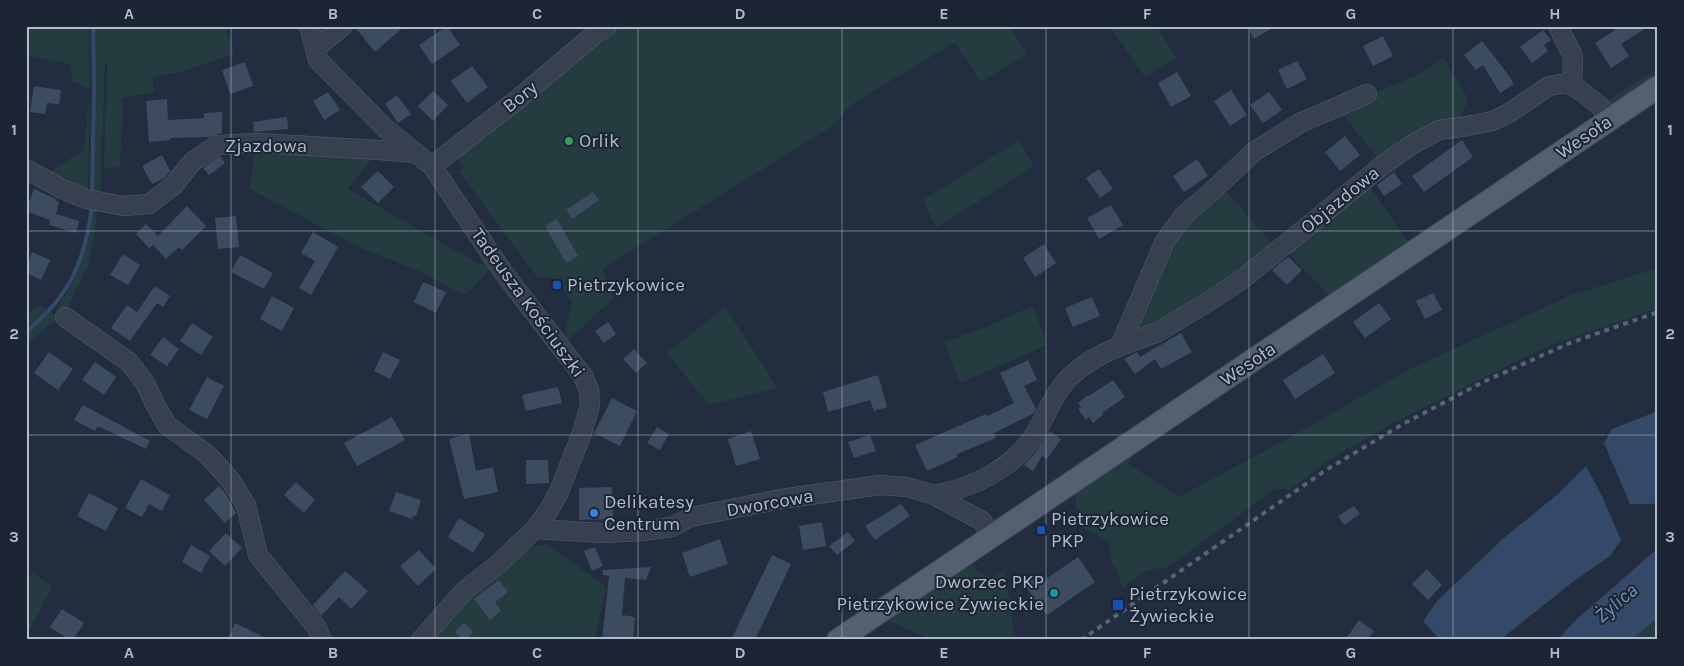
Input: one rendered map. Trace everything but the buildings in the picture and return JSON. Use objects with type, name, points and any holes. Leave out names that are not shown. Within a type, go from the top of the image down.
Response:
[{"type":"main road","name":"Wesoła","points":[[838,640],[1658,87]]},
{"type":"street","name":"Tadeusza Kościuszki","points":[[309,26],[318,60],[386,129],[432,166],[503,272],[583,376],[589,390],[590,404],[582,433],[558,494],[535,529],[497,565],[464,591],[421,640]]},
{"type":"street","points":[[315,49],[343,26]]},
{"type":"street","name":"Bory","points":[[432,166],[607,26]]},
{"type":"street","points":[[1558,26],[1573,56],[1572,86],[1581,90],[1601,107],[1609,120]]},
{"type":"street","name":"Objazdowa","points":[[934,495],[952,492],[1000,470],[1019,455],[1036,433],[1046,410],[1065,382],[1092,359],[1158,332],[1244,278],[1413,144],[1439,130],[1492,121],[1549,86],[1566,83],[1572,86]]},
{"type":"street","points":[[1120,346],[1165,241],[1183,216],[1255,151],[1300,123],[1367,94]]},
{"type":"street","name":"Zjazdowa","points":[[26,169],[62,189],[93,200],[124,206],[149,204],[174,185],[192,162],[217,145],[268,144],[416,153]]},
{"type":"street","points":[[65,318],[129,362],[145,383],[167,425],[208,455],[231,481],[246,506],[258,555],[317,628],[322,640]]},
{"type":"street","name":"Dworcowa","points":[[535,529],[603,533],[642,531],[672,527],[692,517],[781,499],[880,485],[907,487],[934,495],[982,521],[992,537]]},
{"type":"green space","points":[[26,26],[89,26],[90,89],[72,81],[70,64],[26,56]]},
{"type":"green space","points":[[95,26],[225,26],[235,54],[183,71],[153,77],[154,92],[123,98],[120,167],[104,168],[107,63],[105,63],[100,196],[93,195]]},
{"type":"green space","points":[[618,26],[1008,26],[1027,54],[981,82],[955,42],[849,106],[835,124],[602,269],[614,298],[567,341],[565,333],[572,302],[555,278],[537,277],[459,171],[464,168],[455,155],[601,37]]},
{"type":"green space","points":[[1110,26],[1156,26],[1176,58],[1145,77]]},
{"type":"green space","points":[[1443,57],[1468,99],[1459,121],[1381,162],[1338,109],[1424,72]]},
{"type":"green space","points":[[1658,68],[1658,78],[1610,110],[1604,103]]},
{"type":"green space","points":[[90,89],[88,195],[54,179],[51,171],[84,150]]},
{"type":"green space","points":[[1018,141],[1034,166],[936,228],[923,200]]},
{"type":"green space","points":[[255,148],[376,153],[348,189],[479,264],[483,264],[484,260],[491,269],[464,295],[421,272],[361,248],[250,189]]},
{"type":"green space","points":[[1366,181],[1410,245],[1331,297],[1285,250]]},
{"type":"green space","points":[[1223,187],[1276,248],[1241,276],[1135,337],[1166,245]]},
{"type":"green space","points":[[94,205],[99,205],[89,263],[67,309],[61,309],[58,306],[73,281],[83,258]]},
{"type":"green space","points":[[1658,268],[1658,308],[1551,345],[1391,424],[1334,457],[1289,490],[1275,489],[1168,567],[1148,570],[1123,587],[1112,560],[1109,542],[1082,527],[1076,505],[1076,491],[1133,456],[1128,464],[1179,497],[1296,434],[1408,370],[1569,296]]},
{"type":"green space","points":[[38,305],[47,311],[26,330],[26,315]]},
{"type":"green space","points":[[1033,306],[1047,345],[960,383],[944,342],[979,330]]},
{"type":"green space","points":[[725,307],[776,388],[709,405],[667,353]]},
{"type":"green space","points":[[51,312],[57,316],[57,319],[26,346],[26,334]]},
{"type":"green space","points":[[546,544],[606,586],[595,640],[429,640],[453,612],[526,551],[533,546]]},
{"type":"green space","points":[[965,555],[980,574],[992,577],[1005,569],[1014,633],[1019,640],[933,640],[875,615]]},
{"type":"green space","points":[[32,572],[52,587],[26,635],[26,576],[30,577]]},
{"type":"green space","points":[[1658,618],[1658,640],[1631,640]]},
{"type":"water","points":[[1658,411],[1658,502],[1653,504],[1630,504],[1604,443],[1612,429]]},
{"type":"water","points":[[1586,466],[1602,496],[1621,540],[1610,556],[1574,581],[1500,640],[1440,640],[1423,621],[1438,600],[1504,538],[1559,493]]},
{"type":"water","name":"Żylica","points":[[1658,548],[1658,618],[1631,640],[1557,640],[1576,620]]},
{"type":"waterway","points":[[92,194],[93,26]]},
{"type":"waterway","points":[[26,332],[54,305],[73,276],[85,244],[92,206]]},
{"type":"railway","points":[[1081,640],[1326,470],[1403,424],[1483,382],[1570,343],[1658,312]]},
{"type":"place","name":"Orlik","points":[[569,141]]},
{"type":"place","name":"Pietrzykowice","points":[[557,285]]},
{"type":"place","name":"Delikatesy Centrum","points":[[594,513]]},
{"type":"place","name":"Pietrzykowice PKP","points":[[1041,530]]},
{"type":"place","name":"Dworzec PKP Pietrzykowice Żywieckie","points":[[1054,593]]},
{"type":"place","name":"Pietrzykowice Żywieckie","points":[[1118,605]]}]
